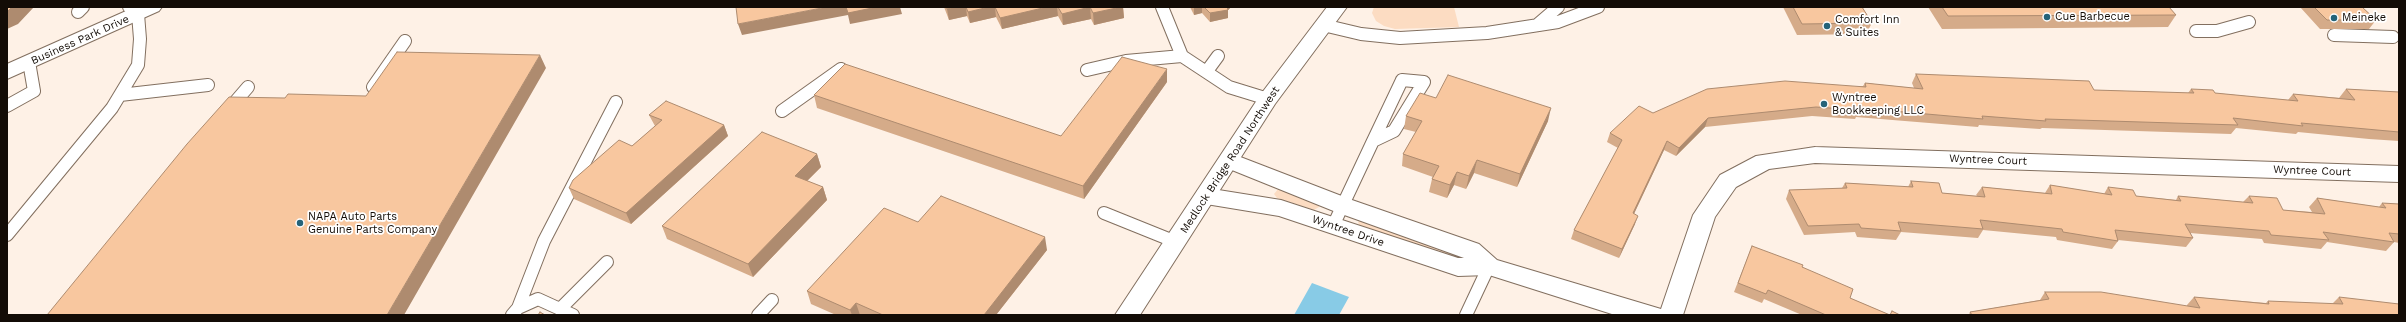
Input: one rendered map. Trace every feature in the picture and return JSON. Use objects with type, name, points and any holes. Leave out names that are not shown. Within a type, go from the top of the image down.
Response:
[{"type":"street","name":"Medlock Bridge Road Northwest","points":[[1127,315],[1230,161],[1268,99],[1337,7]]},
{"type":"street","name":"Business Park Drive","points":[[7,72],[145,9]]},
{"type":"street","name":"Wyntree Court","points":[[1671,315],[1704,215],[1728,181],[1764,162],[1815,155],[2399,174]]},
{"type":"street","name":"Wyntree Drive","points":[[1230,161],[1344,206],[1471,250],[1489,266]]},
{"type":"street","name":"Wyntree Drive","points":[[1206,196],[1281,208],[1458,267],[1489,266],[1609,304],[1652,315]]},
{"type":"lane","points":[[1162,7],[1182,56]]},
{"type":"lane","points":[[1537,26],[1558,7]]},
{"type":"lane","points":[[1323,25],[1361,34],[1400,38],[1487,33],[1558,22],[1598,7]]},
{"type":"lane","points":[[7,235],[112,108],[120,95],[138,65],[140,39],[145,9]]},
{"type":"lane","points":[[2196,31],[2216,31],[2249,22]]},
{"type":"lane","points":[[2334,35],[2393,37]]},
{"type":"lane","points":[[373,87],[406,41]]},
{"type":"lane","points":[[1087,70],[1126,61],[1182,56],[1229,86],[1268,99]]},
{"type":"lane","points":[[1207,71],[1218,56]]},
{"type":"lane","points":[[7,106],[34,91],[29,62]]},
{"type":"lane","points":[[782,111],[842,69]]},
{"type":"lane","points":[[1333,226],[1344,206],[1373,141],[1402,80],[1424,82],[1394,131],[1373,141]]},
{"type":"lane","points":[[120,95],[208,85]]},
{"type":"lane","points":[[220,119],[248,87]]},
{"type":"lane","points":[[515,311],[544,241],[616,102]]},
{"type":"lane","points":[[1104,213],[1176,242]]},
{"type":"lane","points":[[560,309],[607,262]]},
{"type":"lane","points":[[1466,315],[1489,266]]},
{"type":"lane","points":[[515,311],[538,299],[573,315]]},
{"type":"lane","points":[[758,315],[772,300]]},
{"type":"shaded area","points":[[1374,7],[1454,7],[1459,27],[1395,29],[1384,26],[1376,21],[1372,13]]},
{"type":"shaded area","points":[[1279,188],[1320,204],[1319,207],[1314,210],[1277,198],[1274,194]]},
{"type":"shaded area","points":[[1362,219],[1465,254],[1464,259],[1460,261],[1360,227],[1358,222]]},
{"type":"water","points":[[1312,283],[1349,297],[1339,315],[1294,315]]},
{"type":"building","points":[[7,7],[12,7],[7,12]]},
{"type":"building","points":[[736,7],[827,7],[738,24]]},
{"type":"building","points":[[846,7],[877,7],[848,13]]},
{"type":"building","points":[[966,7],[989,7],[968,12]]},
{"type":"building","points":[[995,7],[1047,7],[1000,18]]},
{"type":"building","points":[[1058,7],[1090,7],[1062,14]]},
{"type":"building","points":[[1090,7],[1121,7],[1093,13]]},
{"type":"building","points":[[1204,7],[1227,7],[1228,10],[1210,13]]},
{"type":"building","points":[[1793,7],[1862,7],[1872,23],[1802,24]]},
{"type":"building","points":[[1942,7],[2169,7],[2176,15],[1948,16]]},
{"type":"building","points":[[2314,7],[2362,7],[2376,20],[2327,20]]},
{"type":"building","name":"NAPA Auto Parts Genuine Parts Company","points":[[397,52],[540,55],[387,315],[47,315],[187,144],[229,97],[285,98],[288,94],[366,96]]},
{"type":"building","points":[[1122,57],[1167,69],[1083,186],[814,95],[845,64],[1061,136]]},
{"type":"building","points":[[1916,74],[2089,81],[2094,90],[2194,93],[2191,89],[2213,90],[2215,93],[2298,101],[2293,94],[2355,100],[2346,89],[2399,92],[2399,132],[2301,123],[2303,126],[2233,118],[2238,125],[2045,119],[2046,121],[1982,116],[1983,119],[1859,108],[1859,110],[1816,107],[1708,118],[1679,148],[1667,141],[1633,213],[1638,216],[1622,249],[1574,230],[1622,140],[1610,133],[1639,106],[1653,113],[1707,89],[1785,81],[1866,87],[1865,83],[1923,89]]},
{"type":"building","points":[[1448,75],[1551,108],[1520,174],[1477,160],[1469,176],[1457,172],[1450,185],[1432,179],[1439,166],[1403,154],[1422,121],[1406,116],[1420,93],[1436,98]]},
{"type":"building","points":[[666,101],[724,125],[626,213],[569,188],[573,180],[619,140],[632,146],[662,120],[649,115]]},
{"type":"building","points":[[762,132],[817,154],[795,176],[823,187],[748,264],[662,226]]},
{"type":"building","points":[[1911,181],[1939,183],[1942,193],[1985,197],[1982,187],[2052,194],[2050,185],[2112,195],[2108,187],[2133,190],[2136,196],[2181,201],[2178,196],[2253,203],[2249,196],[2277,198],[2283,210],[2325,214],[2317,198],[2386,208],[2382,203],[2399,204],[2399,234],[2389,233],[2394,242],[2323,232],[2329,240],[2271,235],[2269,231],[2185,224],[2193,238],[2115,230],[2118,241],[2063,232],[2062,229],[1980,220],[1983,229],[1898,222],[1901,231],[1861,228],[1859,224],[1808,226],[1789,190],[1847,188],[1845,183],[1913,187]]},
{"type":"building","points":[[941,196],[1045,237],[984,315],[883,315],[856,303],[850,310],[807,291],[884,208],[918,222]]},
{"type":"building","points":[[1752,246],[1803,265],[1802,267],[1853,289],[1850,298],[1890,315],[1826,315],[1768,290],[1766,294],[1738,283]]},
{"type":"building","points":[[2045,292],[2101,292],[2200,308],[2194,297],[2269,304],[2268,301],[2343,304],[2339,297],[2399,304],[2399,315],[1972,315],[1970,312],[2049,299]]},
{"type":"building","points":[[1892,311],[1900,315],[1890,315]]},
{"type":"building","points":[[540,312],[545,315],[538,315]]},
{"type":"place","name":"Cue Barbecue","points":[[2047,17]]},
{"type":"place","name":"Meineke","points":[[2334,18]]},
{"type":"place","name":"Comfort Inn & Suites","points":[[1827,26]]},
{"type":"place","name":"Wyntree Bookkeeping LLC","points":[[1824,104]]},
{"type":"place","name":"NAPA Auto Parts Genuine Parts Company","points":[[300,223]]}]
